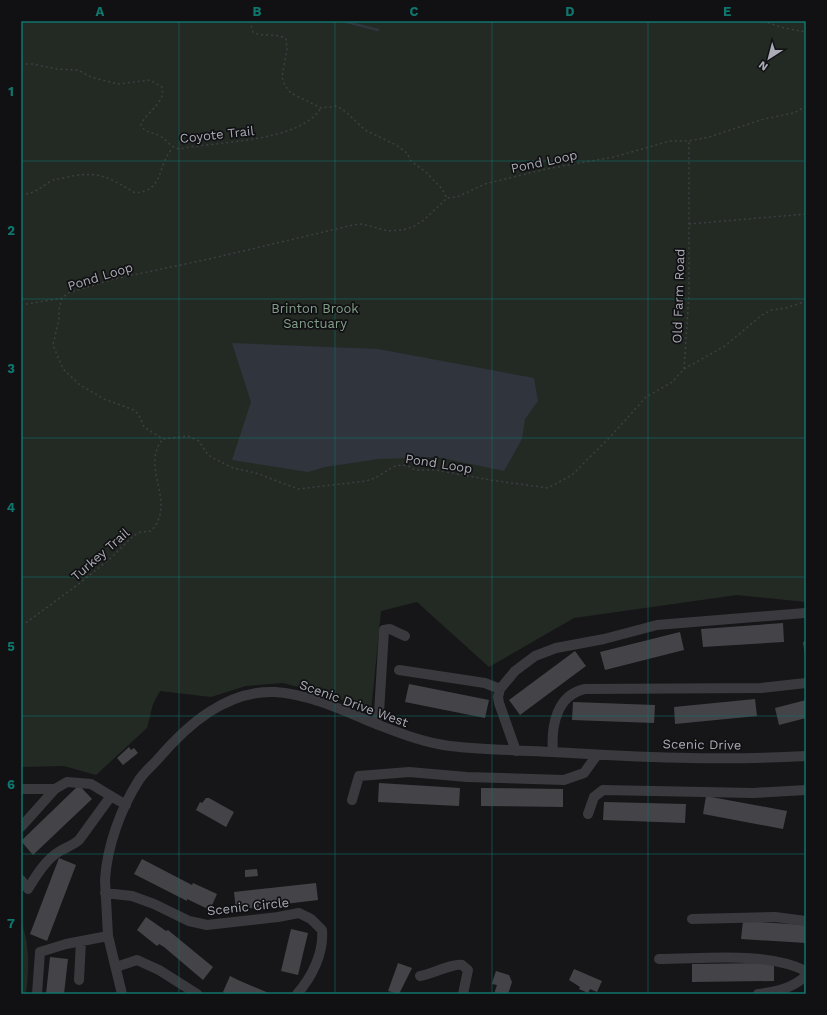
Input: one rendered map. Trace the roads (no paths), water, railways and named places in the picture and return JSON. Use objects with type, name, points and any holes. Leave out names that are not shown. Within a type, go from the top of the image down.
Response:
[{"type":"street","points":[[516,751],[498,697],[500,689],[515,671],[535,656],[556,648],[604,639],[657,625],[805,613]]},
{"type":"street","points":[[375,723],[379,713],[384,630],[390,629],[405,636]]},
{"type":"street","points":[[399,670],[485,683],[500,689]]},
{"type":"street","points":[[553,752],[552,732],[557,714],[565,700],[577,690],[761,688],[806,683]]},
{"type":"street","name":"Scenic Drive West","points":[[122,994],[108,936],[105,893],[105,871],[117,824],[140,779],[173,742],[215,708],[231,699],[273,692],[289,694],[316,701],[412,738],[448,746],[597,755]]},
{"type":"street","points":[[352,800],[359,776],[409,772],[467,777],[564,780],[584,773],[597,755]]},
{"type":"street","name":"Scenic Drive","points":[[597,755],[770,758],[806,756]]},
{"type":"street","points":[[21,827],[55,789],[67,782],[91,784],[126,805]]},
{"type":"street","points":[[21,788],[55,789]]},
{"type":"street","points":[[588,814],[594,797],[603,790],[752,793],[806,790]]},
{"type":"street","points":[[21,880],[28,890],[44,865],[54,856],[79,840],[111,796]]},
{"type":"street","name":"Scenic Circle","points":[[105,893],[132,896],[154,904],[189,921],[207,925],[278,917],[298,913],[311,919],[322,930],[323,941],[318,959],[305,985],[297,994]]},
{"type":"street","points":[[692,919],[775,917],[806,921]]},
{"type":"street","points":[[37,994],[40,952],[81,941],[108,936]]},
{"type":"street","points":[[79,980],[81,941]]},
{"type":"street","points":[[658,959],[745,958],[781,961],[806,971]]},
{"type":"street","points":[[116,967],[137,960],[159,970],[197,994]]},
{"type":"street","points":[[420,976],[439,972],[452,965],[462,965],[468,970],[463,994]]},
{"type":"street","points":[[758,994],[774,992],[789,987],[806,976]]},
{"type":"waterway","points":[[343,21],[378,30]]},
{"type":"park label","name":"Brinton Brook Sanctuary","points":[[315,316]]}]
